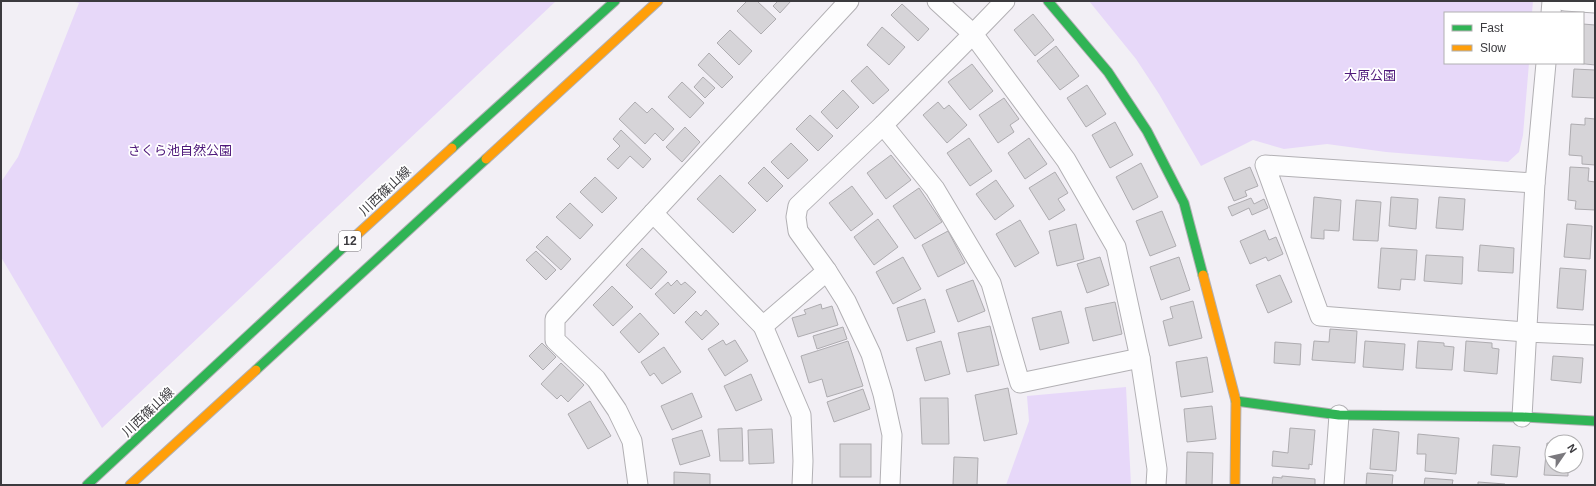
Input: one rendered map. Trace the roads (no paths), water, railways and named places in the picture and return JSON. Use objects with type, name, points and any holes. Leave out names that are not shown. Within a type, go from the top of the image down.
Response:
[{"type":"main road","name":"川西篠山線","points":[[88,485],[394,200],[616,1]]},
{"type":"main road","name":"12","points":[[130,485],[658,1]]},
{"type":"main road","points":[[1048,1],[1112,79],[1147,131],[1184,203],[1236,401],[1235,485]]},
{"type":"main road","points":[[1236,401],[1339,414],[1522,417],[1595,421]]},
{"type":"street","points":[[638,485],[632,441],[617,410],[596,379],[554,340],[554,319],[849,1]]},
{"type":"street","points":[[937,1],[973,34],[1066,160],[1116,248],[1140,358],[1157,469],[1156,485]]},
{"type":"street","points":[[890,485],[892,435],[883,394],[871,354],[846,301],[798,230],[796,217],[798,206],[883,125],[1005,1]]},
{"type":"street","points":[[1551,12],[1552,1]]},
{"type":"street","points":[[1565,1],[1595,3]]},
{"type":"street","points":[[1522,417],[1535,183],[1546,64]]},
{"type":"street","points":[[883,125],[935,189],[991,284],[1020,383],[1140,358]]},
{"type":"street","points":[[1535,183],[1265,165],[1320,316],[1526,332],[1595,335]]},
{"type":"street","points":[[652,213],[763,326],[800,415],[803,461],[802,485]]},
{"type":"street","points":[[763,326],[827,271]]},
{"type":"street","points":[[1334,485],[1339,414]]},
{"type":"park label","name":"大原公園","points":[[1370,75]]},
{"type":"park label","name":"さくら池自然公園","points":[[180,150]]}]
